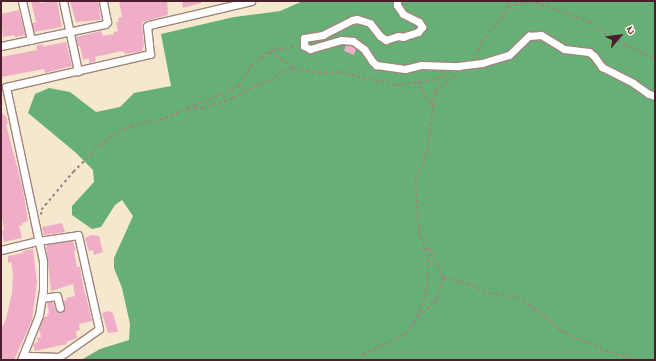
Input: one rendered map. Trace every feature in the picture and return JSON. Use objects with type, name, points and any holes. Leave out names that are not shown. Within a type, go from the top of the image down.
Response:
[{"type":"street","points":[[22,1],[30,40]]},
{"type":"street","points":[[63,1],[78,71]]},
{"type":"street","points":[[1,46],[105,24],[107,22],[103,1]]},
{"type":"street","points":[[1,250],[38,241],[78,235],[99,329],[59,357],[22,358],[36,326],[42,298],[42,261],[38,241],[6,87],[150,54],[147,26],[250,1]]},
{"type":"street","points":[[398,1],[397,5],[403,14],[420,22],[422,27],[418,32],[403,37],[398,36],[386,40],[380,36],[370,23],[357,19],[352,20],[323,35],[304,38],[303,45],[306,49],[310,49],[341,40],[353,41],[364,48],[376,65],[405,68],[471,64],[509,55],[529,36],[541,35],[564,49],[589,52],[602,67],[655,96]]},
{"type":"street","points":[[42,298],[57,296],[60,308]]},
{"type":"path","points":[[508,1],[508,7]]},
{"type":"path","points":[[471,64],[481,42],[508,7],[530,1],[590,22],[608,36],[655,59]]},
{"type":"path","points":[[41,210],[77,168],[100,145],[113,135],[131,126],[165,118],[239,86],[250,67],[270,52],[282,48],[303,45]]},
{"type":"path","points":[[270,52],[294,68],[318,73],[340,72],[395,85],[433,80],[457,72],[435,91],[428,143],[424,160],[415,178],[414,185],[419,232],[428,257],[427,286],[414,322]]},
{"type":"path","points":[[186,109],[201,108],[233,98],[257,84],[270,81],[279,73],[294,68]]},
{"type":"path","points":[[417,82],[432,106]]},
{"type":"path","points":[[358,360],[363,354],[405,334],[414,322],[437,298],[443,277],[430,250],[424,246]]},
{"type":"path","points":[[443,277],[461,281],[489,293],[518,297],[561,331],[605,350],[637,360]]},
{"type":"green space","points":[[303,1],[655,1],[655,360],[81,360],[100,349],[129,340],[130,324],[122,288],[114,268],[114,258],[133,216],[122,200],[115,205],[101,227],[92,229],[72,215],[72,206],[94,182],[93,170],[75,152],[28,113],[35,94],[49,88],[70,92],[96,112],[120,107],[134,93],[171,86],[161,34],[234,17],[280,11]]},
{"type":"building","points":[[31,1],[40,1],[40,3],[57,1],[62,27],[34,32],[32,23],[36,22]]},
{"type":"building","points":[[70,1],[98,1],[101,20],[76,22]]},
{"type":"building","points":[[119,1],[167,1],[168,15],[142,22],[143,51],[126,54],[122,51],[95,57],[96,61],[89,63],[89,58],[83,60],[80,46],[78,46],[76,37],[101,31],[103,36],[114,34],[114,32],[118,31],[116,22],[119,22],[118,18],[122,17]]},
{"type":"building","points":[[182,1],[201,1],[201,3],[183,8]]},
{"type":"building","points":[[19,10],[25,35],[3,37],[1,14]]},
{"type":"building","points":[[66,42],[72,66],[45,73],[44,69],[1,77],[1,57],[37,50],[36,46],[43,44],[44,47]]},
{"type":"building","points":[[346,45],[356,49],[354,55],[344,51]]},
{"type":"building","points":[[3,113],[4,116],[6,116],[8,124],[6,124],[23,190],[28,221],[19,226],[22,238],[4,242],[1,210],[1,114]]},
{"type":"building","points":[[62,223],[65,232],[44,235],[42,227]]},
{"type":"building","points":[[91,235],[99,236],[103,252],[94,255],[93,250],[89,251],[85,238]]},
{"type":"building","points":[[73,241],[76,251],[74,251],[77,267],[80,267],[92,321],[79,324],[80,330],[76,331],[77,338],[66,342],[67,344],[35,351],[33,344],[38,342],[37,338],[41,337],[39,329],[43,317],[48,316],[47,314],[49,313],[47,302],[53,302],[56,311],[61,313],[65,310],[63,301],[67,300],[66,298],[75,296],[73,284],[51,291],[46,245]]},
{"type":"building","points":[[33,249],[37,282],[32,320],[14,360],[1,360],[1,325],[3,326],[6,319],[12,293],[13,273],[11,262],[8,263],[8,256]]},
{"type":"building","points":[[109,311],[113,313],[118,332],[108,333],[102,313]]}]
